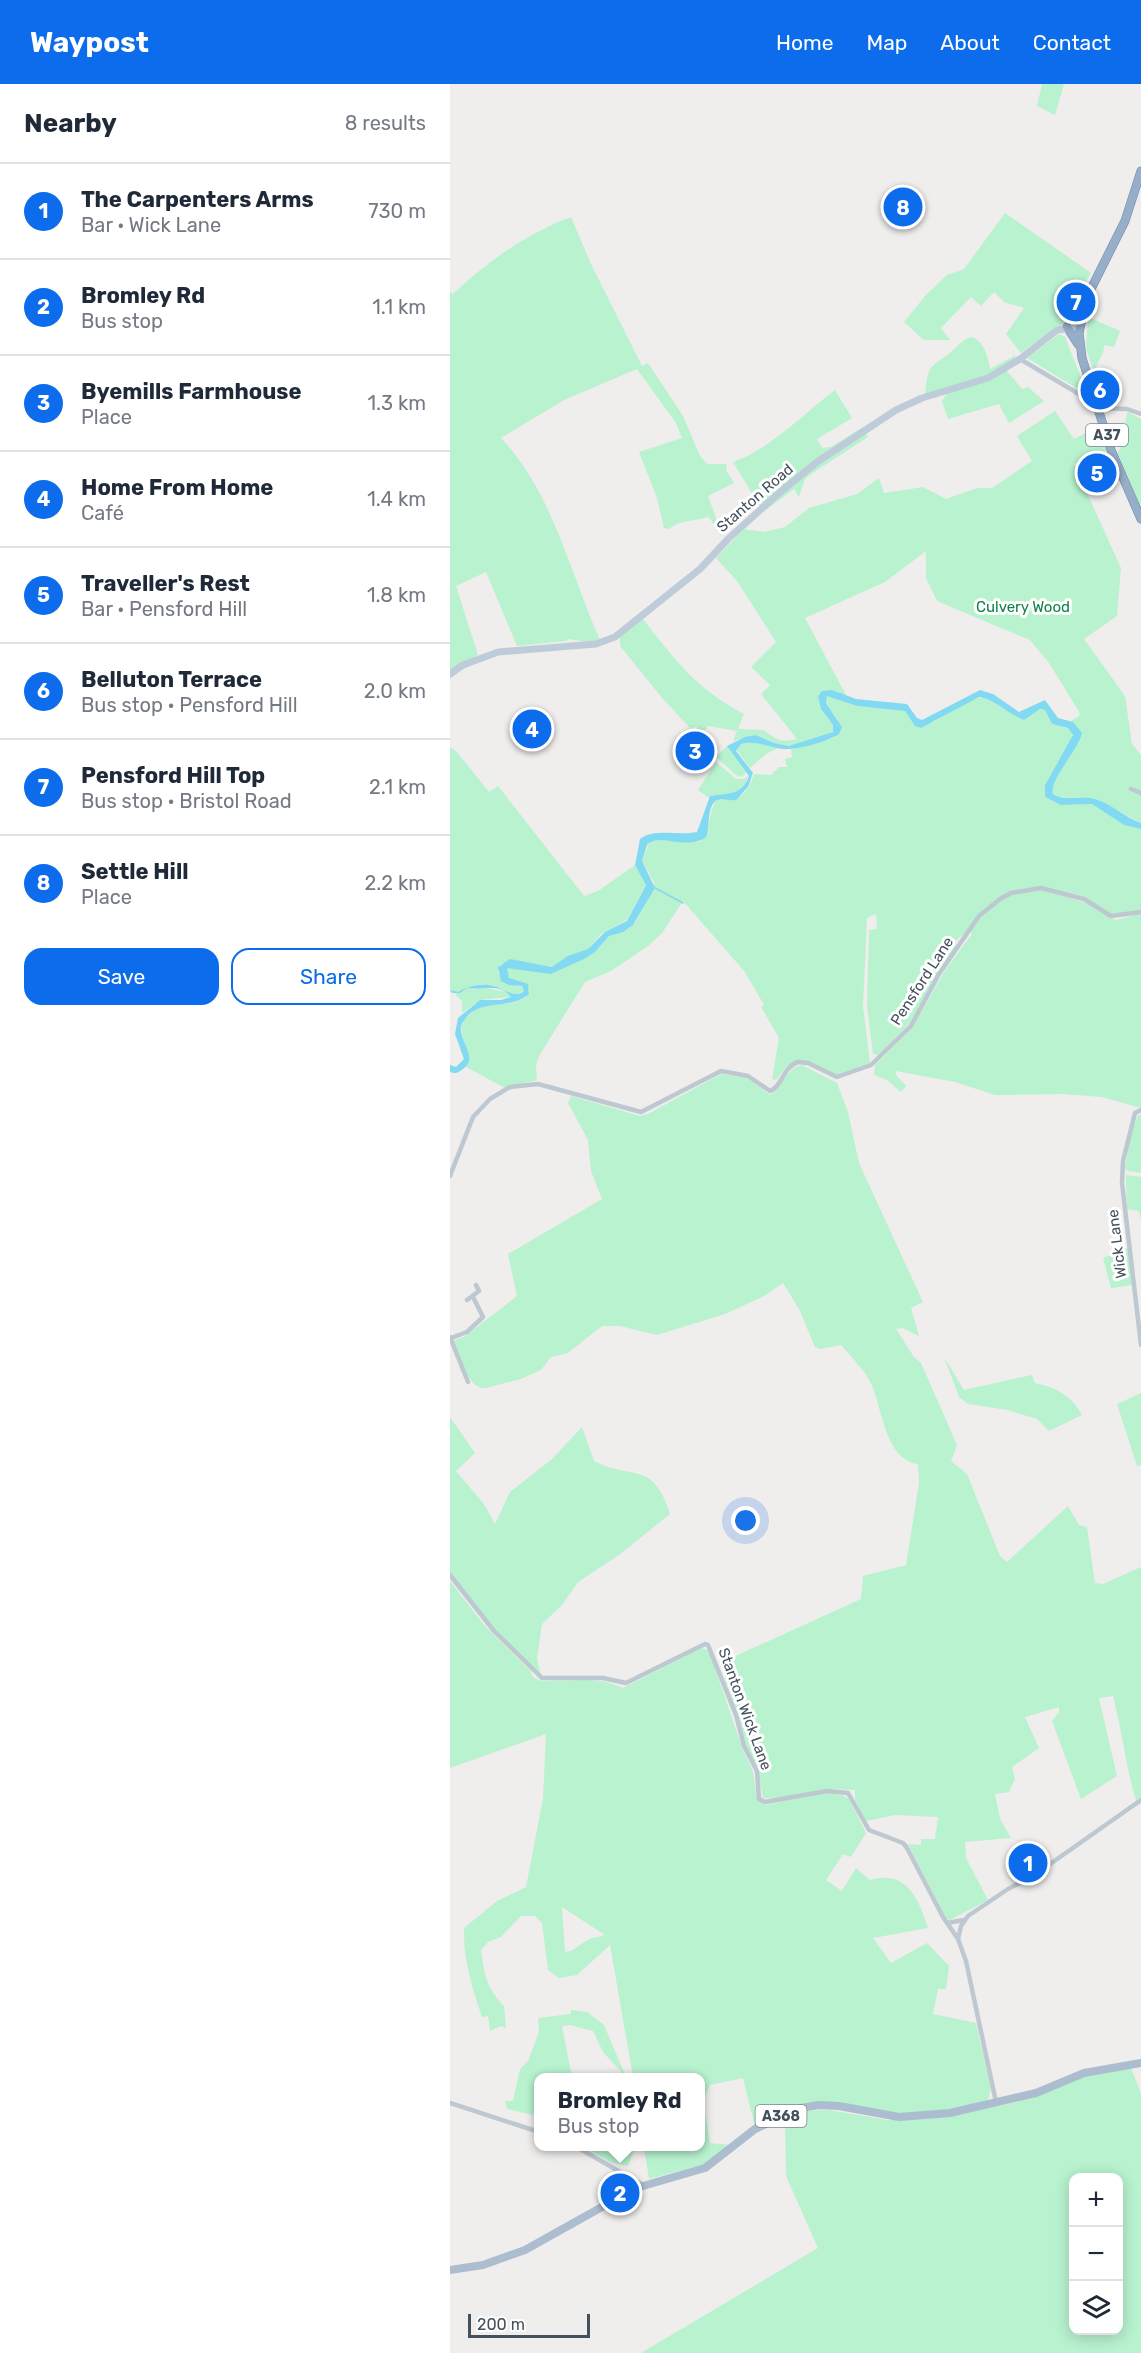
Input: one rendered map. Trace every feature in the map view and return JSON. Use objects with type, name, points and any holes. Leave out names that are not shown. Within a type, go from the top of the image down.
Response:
[{"type":"highway","name":"A37","points":[[1141,171],[1128,214],[1088,293],[1079,327],[1080,348],[1119,471],[1141,519]]},
{"type":"highway","points":[[1067,327],[1080,348]]},
{"type":"main road","points":[[1067,327],[1079,327]]},
{"type":"main road","name":"Stanton Road","points":[[450,674],[463,665],[498,652],[596,644],[615,637],[700,569],[728,539],[817,462],[896,410],[922,398],[988,378],[1020,359],[1057,330],[1067,327]]},
{"type":"main road","name":"A368","points":[[450,2270],[483,2265],[525,2250],[644,2185],[705,2168],[755,2129],[810,2106],[839,2106],[877,2114],[916,2116],[950,2113],[1036,2093],[1084,2073],[1141,2063]]},
{"type":"street","points":[[1020,359],[1089,400]]},
{"type":"street","points":[[1099,408],[1127,409],[1141,414]]},
{"type":"street","points":[[1131,789],[1141,793]]},
{"type":"street","name":"Pensford Lane","points":[[450,1176],[473,1117],[490,1099],[510,1088],[538,1084],[642,1112],[721,1071],[748,1076],[770,1091],[776,1088],[786,1070],[798,1062],[808,1063],[837,1077],[871,1065],[911,1026],[939,974],[979,916],[1011,893],[1041,888],[1084,899],[1111,916],[1141,912]]},
{"type":"street","name":"Wick Lane","points":[[1141,1110],[1135,1113],[1129,1128],[1122,1173],[1141,1345]]},
{"type":"street","points":[[467,1300],[479,1291],[476,1285]]},
{"type":"street","points":[[468,1382],[450,1338],[467,1332],[483,1317],[473,1296]]},
{"type":"street","name":"Stanton Wick Lane","points":[[450,1575],[494,1630],[542,1678],[594,1678],[626,1683],[695,1648],[708,1645],[736,1714],[747,1756],[757,1772],[759,1799],[765,1802],[827,1791],[848,1793],[869,1830],[903,1843],[947,1923]]},
{"type":"street","points":[[996,2102],[966,1962],[958,1940],[947,1923],[964,1920],[1008,1889],[1033,1876],[1141,1800]]},
{"type":"street","points":[[958,1940],[964,1920]]},
{"type":"street","points":[[450,2103],[534,2130]]},
{"type":"street","points":[[584,2151],[644,2185]]},
{"type":"green space","points":[[1042,84],[1064,84],[1055,115],[1037,106]]},
{"type":"green space","points":[[1005,213],[1091,273],[1073,303],[1073,316],[1070,322],[1055,327],[1021,353],[1006,334],[1024,308],[1004,302],[994,292],[981,306],[971,297],[941,328],[950,340],[924,340],[904,322],[925,296],[947,275],[964,269]]},
{"type":"green space","points":[[571,217],[591,264],[642,366],[648,363],[683,416],[700,456],[707,464],[727,464],[726,470],[734,483],[708,496],[719,526],[724,528],[721,536],[709,517],[679,523],[668,529],[664,528],[657,498],[639,452],[682,438],[676,423],[637,369],[564,400],[501,438],[519,460],[547,508],[600,640],[587,642],[569,639],[517,646],[486,572],[456,586],[478,655],[450,670],[450,292],[453,294],[480,270],[523,240]]},
{"type":"green space","points":[[1088,317],[1120,331],[1114,347],[1104,345],[1095,376],[1086,348]]},
{"type":"green space","points":[[1059,334],[1065,337],[1088,395],[1027,358]]},
{"type":"green space","points":[[973,337],[983,347],[990,369],[1014,356],[1011,348],[1016,358],[989,375],[925,395],[932,366],[962,342]]},
{"type":"green space","points":[[1006,370],[1022,389],[1028,387],[1044,401],[1009,423],[999,404],[948,419],[942,401],[948,392]]},
{"type":"green space","points":[[835,390],[852,418],[817,439],[822,448],[831,447],[863,427],[868,437],[805,479],[799,497],[794,489],[766,510],[759,505],[733,462],[748,456],[787,430]]},
{"type":"green space","name":"Culvery Wood","points":[[1055,411],[1074,439],[1086,433],[1103,434],[1107,450],[1074,464],[1121,568],[1117,616],[1084,639],[1125,696],[1132,744],[1141,755],[1141,823],[1098,800],[1058,797],[1053,794],[1056,781],[1082,733],[1071,721],[1080,715],[1078,710],[1049,663],[1030,640],[937,601],[926,578],[926,551],[885,582],[805,618],[847,697],[832,690],[822,691],[818,696],[822,711],[833,725],[833,731],[827,735],[789,746],[774,743],[756,735],[733,741],[737,731],[708,726],[701,735],[696,731],[698,726],[690,728],[663,699],[620,646],[620,637],[642,618],[687,672],[712,694],[744,714],[738,729],[764,730],[783,741],[797,739],[761,694],[770,685],[751,667],[776,642],[737,581],[716,558],[744,529],[764,532],[785,527],[809,508],[857,494],[879,478],[884,493],[923,487],[946,499],[977,488],[992,488],[1032,461],[1017,436]]},
{"type":"green space","points":[[1128,412],[1141,419],[1141,509],[1118,453],[1124,438],[1121,435]]},
{"type":"green space","points":[[827,696],[857,706],[905,711],[912,721],[934,722],[968,701],[983,697],[1024,720],[1040,709],[1045,710],[1052,724],[1070,729],[1073,733],[1047,782],[1045,797],[1061,805],[1092,804],[1124,825],[1141,829],[1141,911],[1111,915],[1080,895],[1061,891],[1064,896],[1092,905],[1110,918],[1117,920],[1141,913],[1141,1108],[1102,1097],[1063,1094],[995,1095],[955,1082],[896,1071],[896,1075],[906,1086],[901,1092],[887,1080],[874,1075],[875,1065],[913,1027],[944,972],[972,934],[968,931],[955,941],[956,947],[910,1023],[879,1055],[873,1054],[867,1006],[869,930],[877,929],[876,914],[867,918],[863,1006],[870,1063],[837,1075],[799,1060],[787,1066],[776,1080],[772,1079],[779,1038],[761,1007],[764,1005],[745,972],[683,901],[662,933],[648,946],[611,971],[585,982],[539,1056],[536,1065],[537,1080],[505,1088],[466,1067],[468,1060],[462,1027],[469,1015],[481,1006],[512,1003],[529,994],[530,990],[507,977],[507,968],[554,973],[595,952],[610,935],[628,929],[635,923],[653,891],[654,882],[642,861],[649,843],[661,840],[700,841],[707,832],[714,804],[718,799],[741,796],[748,788],[754,774],[771,775],[779,767],[787,767],[785,759],[792,757],[791,749],[830,739],[838,734],[838,720],[826,703]]},
{"type":"green space","points":[[753,741],[778,748],[766,754],[750,768],[736,749],[741,744]]},
{"type":"green space","points":[[727,746],[746,772],[742,777],[736,775],[716,757]]},
{"type":"green space","points":[[450,747],[456,751],[489,792],[498,786],[584,896],[598,891],[635,865],[646,884],[627,920],[601,934],[588,949],[552,967],[516,961],[500,964],[498,973],[513,985],[523,987],[524,991],[514,995],[492,985],[481,984],[458,992],[450,990]]},
{"type":"green space","points":[[716,762],[736,779],[744,779],[748,775],[740,790],[730,794],[712,795],[709,798],[698,790]]},
{"type":"green space","points":[[480,987],[507,992],[511,997],[480,1000],[462,1013],[462,1001],[455,994],[468,988],[475,990]]},
{"type":"green space","points":[[802,1065],[837,1083],[848,1112],[859,1163],[923,1302],[911,1308],[919,1336],[902,1328],[896,1329],[914,1357],[921,1363],[957,1445],[951,1461],[967,1474],[1000,1556],[1007,1562],[1068,1506],[1079,1525],[1087,1527],[1095,1583],[1103,1584],[1141,1567],[1141,1798],[1136,1801],[1113,1696],[1099,1698],[1117,1776],[1081,1799],[1052,1721],[1059,1712],[1059,1707],[1025,1717],[1039,1748],[1012,1767],[1015,1779],[1009,1792],[995,1794],[1000,1819],[1011,1838],[965,1842],[966,1858],[988,1900],[950,1920],[946,1918],[908,1844],[921,1845],[921,1839],[935,1839],[938,1817],[895,1815],[866,1821],[855,1800],[855,1790],[826,1789],[775,1799],[763,1798],[759,1777],[746,1746],[720,1663],[861,1599],[863,1576],[906,1565],[919,1483],[918,1464],[906,1460],[890,1441],[873,1388],[859,1365],[841,1345],[820,1349],[815,1347],[799,1309],[783,1283],[766,1295],[725,1314],[657,1335],[620,1326],[602,1326],[568,1353],[551,1357],[541,1370],[521,1379],[486,1388],[479,1387],[469,1378],[454,1340],[464,1337],[517,1296],[508,1254],[602,1199],[591,1171],[588,1140],[568,1103],[571,1096],[640,1116],[648,1114],[721,1074],[747,1078],[770,1095],[792,1070]]},
{"type":"green space","points":[[1141,1114],[1141,1173],[1128,1171],[1125,1168],[1131,1132]]},
{"type":"green space","points":[[1126,1175],[1141,1177],[1141,1221],[1139,1211],[1127,1209]]},
{"type":"green space","points":[[1129,1247],[1132,1285],[1111,1288],[1103,1258]]},
{"type":"green space","points":[[944,1357],[964,1390],[1032,1375],[1035,1383],[1050,1387],[1068,1397],[1082,1415],[1049,1431],[1037,1419],[1007,1410],[968,1404],[959,1397]]},
{"type":"green space","points":[[1141,1393],[1141,1465],[1137,1466],[1117,1404]]},
{"type":"green space","points":[[450,1417],[475,1453],[456,1471],[484,1504],[495,1524],[510,1492],[552,1459],[582,1427],[594,1461],[607,1467],[649,1478],[663,1497],[670,1514],[619,1555],[578,1582],[562,1605],[542,1624],[537,1658],[541,1676],[493,1628],[450,1572]]},
{"type":"green space","points":[[450,1581],[485,1626],[530,1670],[533,1677],[541,1681],[589,1680],[607,1682],[623,1688],[702,1648],[709,1651],[743,1750],[753,1771],[757,1798],[766,1805],[830,1793],[849,1799],[866,1833],[851,1857],[843,1854],[826,1880],[842,1891],[856,1868],[870,1880],[893,1879],[910,1889],[928,1928],[873,1938],[891,1963],[927,1943],[949,1966],[946,1989],[938,1989],[933,2014],[976,2023],[991,2089],[988,2100],[950,2110],[899,2114],[807,2104],[782,2111],[755,2127],[743,2078],[710,2085],[705,2096],[705,2073],[632,2073],[610,1945],[577,1975],[559,1978],[548,1970],[542,1923],[535,1916],[521,1916],[501,1937],[488,1942],[481,1950],[487,1981],[504,2006],[506,2028],[501,2026],[490,2031],[488,2016],[482,2017],[469,1973],[464,1928],[497,1901],[526,1887],[543,1799],[546,1734],[450,1768]],"holes":[[[562,1907],[605,1935],[589,1939],[571,1951],[565,1952]]]},
{"type":"green space","points":[[571,2010],[587,2012],[604,2025],[624,2073],[603,2052],[593,2031],[570,2025],[562,2026],[571,2073],[534,2073],[533,2115],[507,2109],[505,2101],[513,2101],[520,2069],[528,2061],[539,2032],[538,2018],[571,2014]]},
{"type":"green space","points":[[1131,2068],[1141,2093],[1141,2353],[641,2353],[818,2248],[786,2176],[785,2120],[802,2111],[829,2110],[888,2120],[958,2115],[1033,2098],[1078,2078]]},
{"type":"green space","points":[[705,2113],[710,2143],[732,2145],[706,2164],[649,2179],[645,2151],[705,2151]]},
{"type":"green space","points":[[591,2151],[634,2151],[628,2166],[609,2162]]},
{"type":"water","points":[[832,690],[856,699],[907,704],[917,718],[922,720],[980,690],[993,694],[1019,712],[1045,700],[1058,718],[1073,722],[1082,733],[1055,781],[1053,794],[1062,798],[1095,799],[1141,823],[1141,829],[1124,825],[1092,804],[1061,805],[1045,797],[1045,785],[1073,735],[1068,728],[1052,724],[1045,710],[1040,709],[1024,720],[990,700],[979,697],[921,728],[915,726],[905,711],[857,706],[827,696],[826,703],[842,727],[839,734],[812,745],[789,749],[757,743],[741,744],[736,751],[753,773],[748,787],[736,800],[721,799],[713,804],[706,837],[691,842],[658,840],[647,845],[642,861],[655,888],[633,925],[623,932],[609,936],[595,952],[584,959],[551,974],[507,968],[509,978],[528,984],[529,994],[512,1002],[485,1006],[470,1014],[461,1028],[468,1052],[468,1064],[454,1073],[450,1072],[450,1065],[456,1067],[464,1059],[455,1034],[458,1018],[480,1000],[501,1000],[511,997],[507,992],[496,988],[467,988],[485,985],[494,986],[516,994],[520,993],[524,991],[522,986],[509,985],[501,981],[498,967],[510,959],[552,967],[568,956],[588,949],[605,932],[627,921],[646,885],[635,865],[640,839],[659,833],[697,832],[710,796],[733,792],[742,787],[749,776],[727,746],[745,737],[756,735],[774,743],[789,746],[833,732],[833,725],[821,709],[818,696],[822,691]]},
{"type":"waterway","points":[[655,888],[683,903]]},
{"type":"place","name":"Settle Hill","points":[[903,207]]},
{"type":"place","name":"Pensford Hill Top","points":[[1076,302]]},
{"type":"place","name":"Belluton Terrace","points":[[1100,390]]},
{"type":"place","name":"Traveller's Rest","points":[[1097,473]]},
{"type":"place","name":"Home From Home","points":[[532,729]]},
{"type":"place","name":"Byemills Farmhouse","points":[[695,751]]},
{"type":"place","name":"The Carpenters Arms","points":[[1028,1863]]},
{"type":"place","name":"Bromley Rd","points":[[620,2193]]}]
